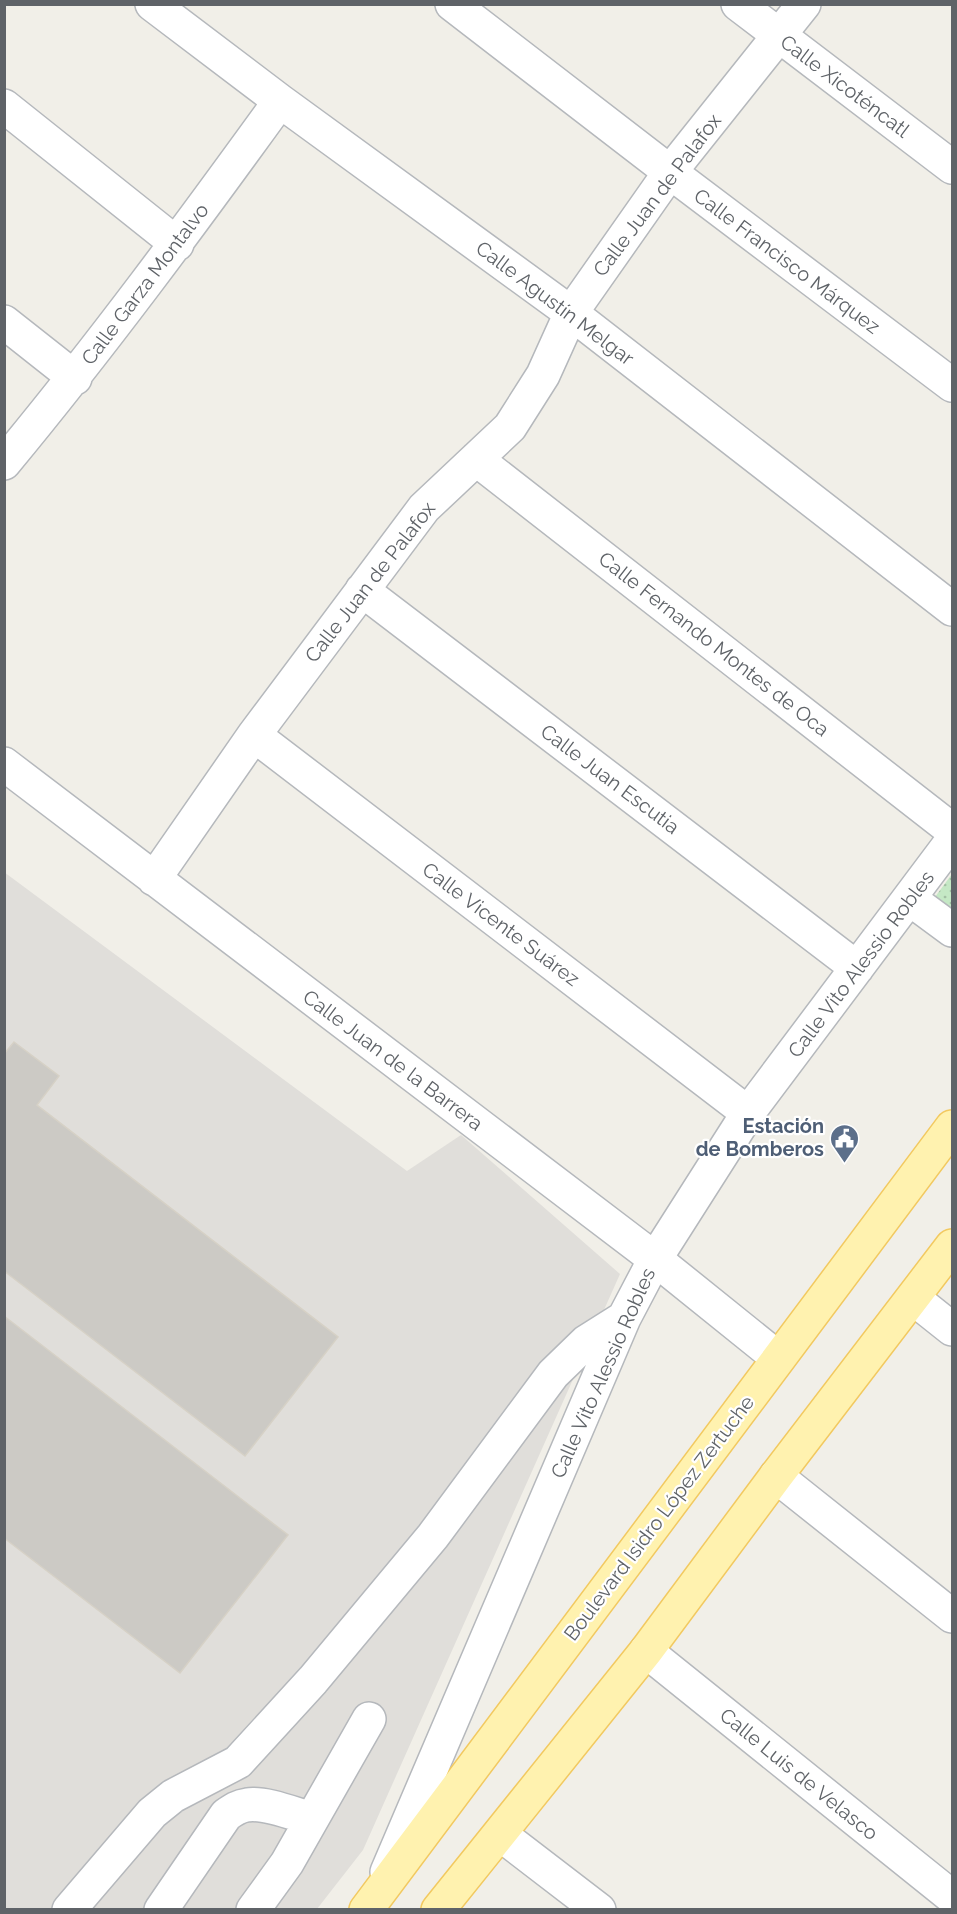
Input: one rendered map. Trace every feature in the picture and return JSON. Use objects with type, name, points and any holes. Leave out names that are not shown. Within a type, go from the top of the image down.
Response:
[{"type":"main road","name":"Boulevard Isidro López Zertuche","points":[[372,1902],[952,1126]]},
{"type":"main road","points":[[438,1910],[646,1651],[952,1246]]},
{"type":"street","name":"Calle Agustín Melgar","points":[[152,4],[280,101],[571,313],[952,609]]},
{"type":"street","name":"Calle Francisco Márquez","points":[[452,4],[952,385]]},
{"type":"street","name":"Calle Xicoténcatl","points":[[738,4],[952,167]]},
{"type":"street","name":"Calle Juan de Palafox","points":[[154,879],[254,735],[424,508],[510,427],[543,375],[571,313],[670,172],[804,4]]},
{"type":"street","name":"Calle Garza Montalvo","points":[[4,463],[75,378],[177,244],[280,101]]},
{"type":"street","points":[[4,106],[177,244]]},
{"type":"street","points":[[4,322],[75,378]]},
{"type":"street","name":"Calle Fernando Montes de Oca","points":[[476,459],[952,830]]},
{"type":"street","name":"Calle Juan Escutia","points":[[362,590],[857,968]]},
{"type":"street","name":"Calle Vicente Suárez","points":[[254,735],[748,1113]]},
{"type":"street","name":"Calle Juan de la Barrera","points":[[4,764],[655,1259],[778,1358]]},
{"type":"street","name":"Calle Vito Alessio Robles","points":[[372,1902],[624,1318],[655,1259],[748,1113],[952,841]]},
{"type":"street","points":[[910,899],[952,930]]},
{"type":"street","points":[[913,1298],[952,1329]]},
{"type":"street","points":[[69,1910],[152,1813],[173,1796],[238,1762],[313,1680],[433,1536],[553,1374],[586,1342],[624,1318]]},
{"type":"street","points":[[776,1476],[952,1616]]},
{"type":"street","name":"Calle Luis de Velasco","points":[[646,1651],[952,1897]]},
{"type":"street","points":[[253,1910],[287,1863],[369,1719]]},
{"type":"street","points":[[161,1910],[226,1815],[236,1808],[259,1805],[312,1819]]},
{"type":"street","points":[[500,1833],[599,1910]]},
{"type":"shaded area","points":[[4,872],[407,1171],[461,1135],[620,1274],[363,1850],[317,1909],[5,1909]]},
{"type":"green space","points":[[952,874],[952,910],[935,897]]},
{"type":"building","points":[[14,1042],[59,1076],[37,1105],[338,1337],[245,1456],[4,1271],[4,1054]]},
{"type":"building","points":[[4,1316],[288,1535],[180,1673],[4,1538]]},
{"type":"place","name":"Estación de Bomberos","points":[[845,1164]]}]
